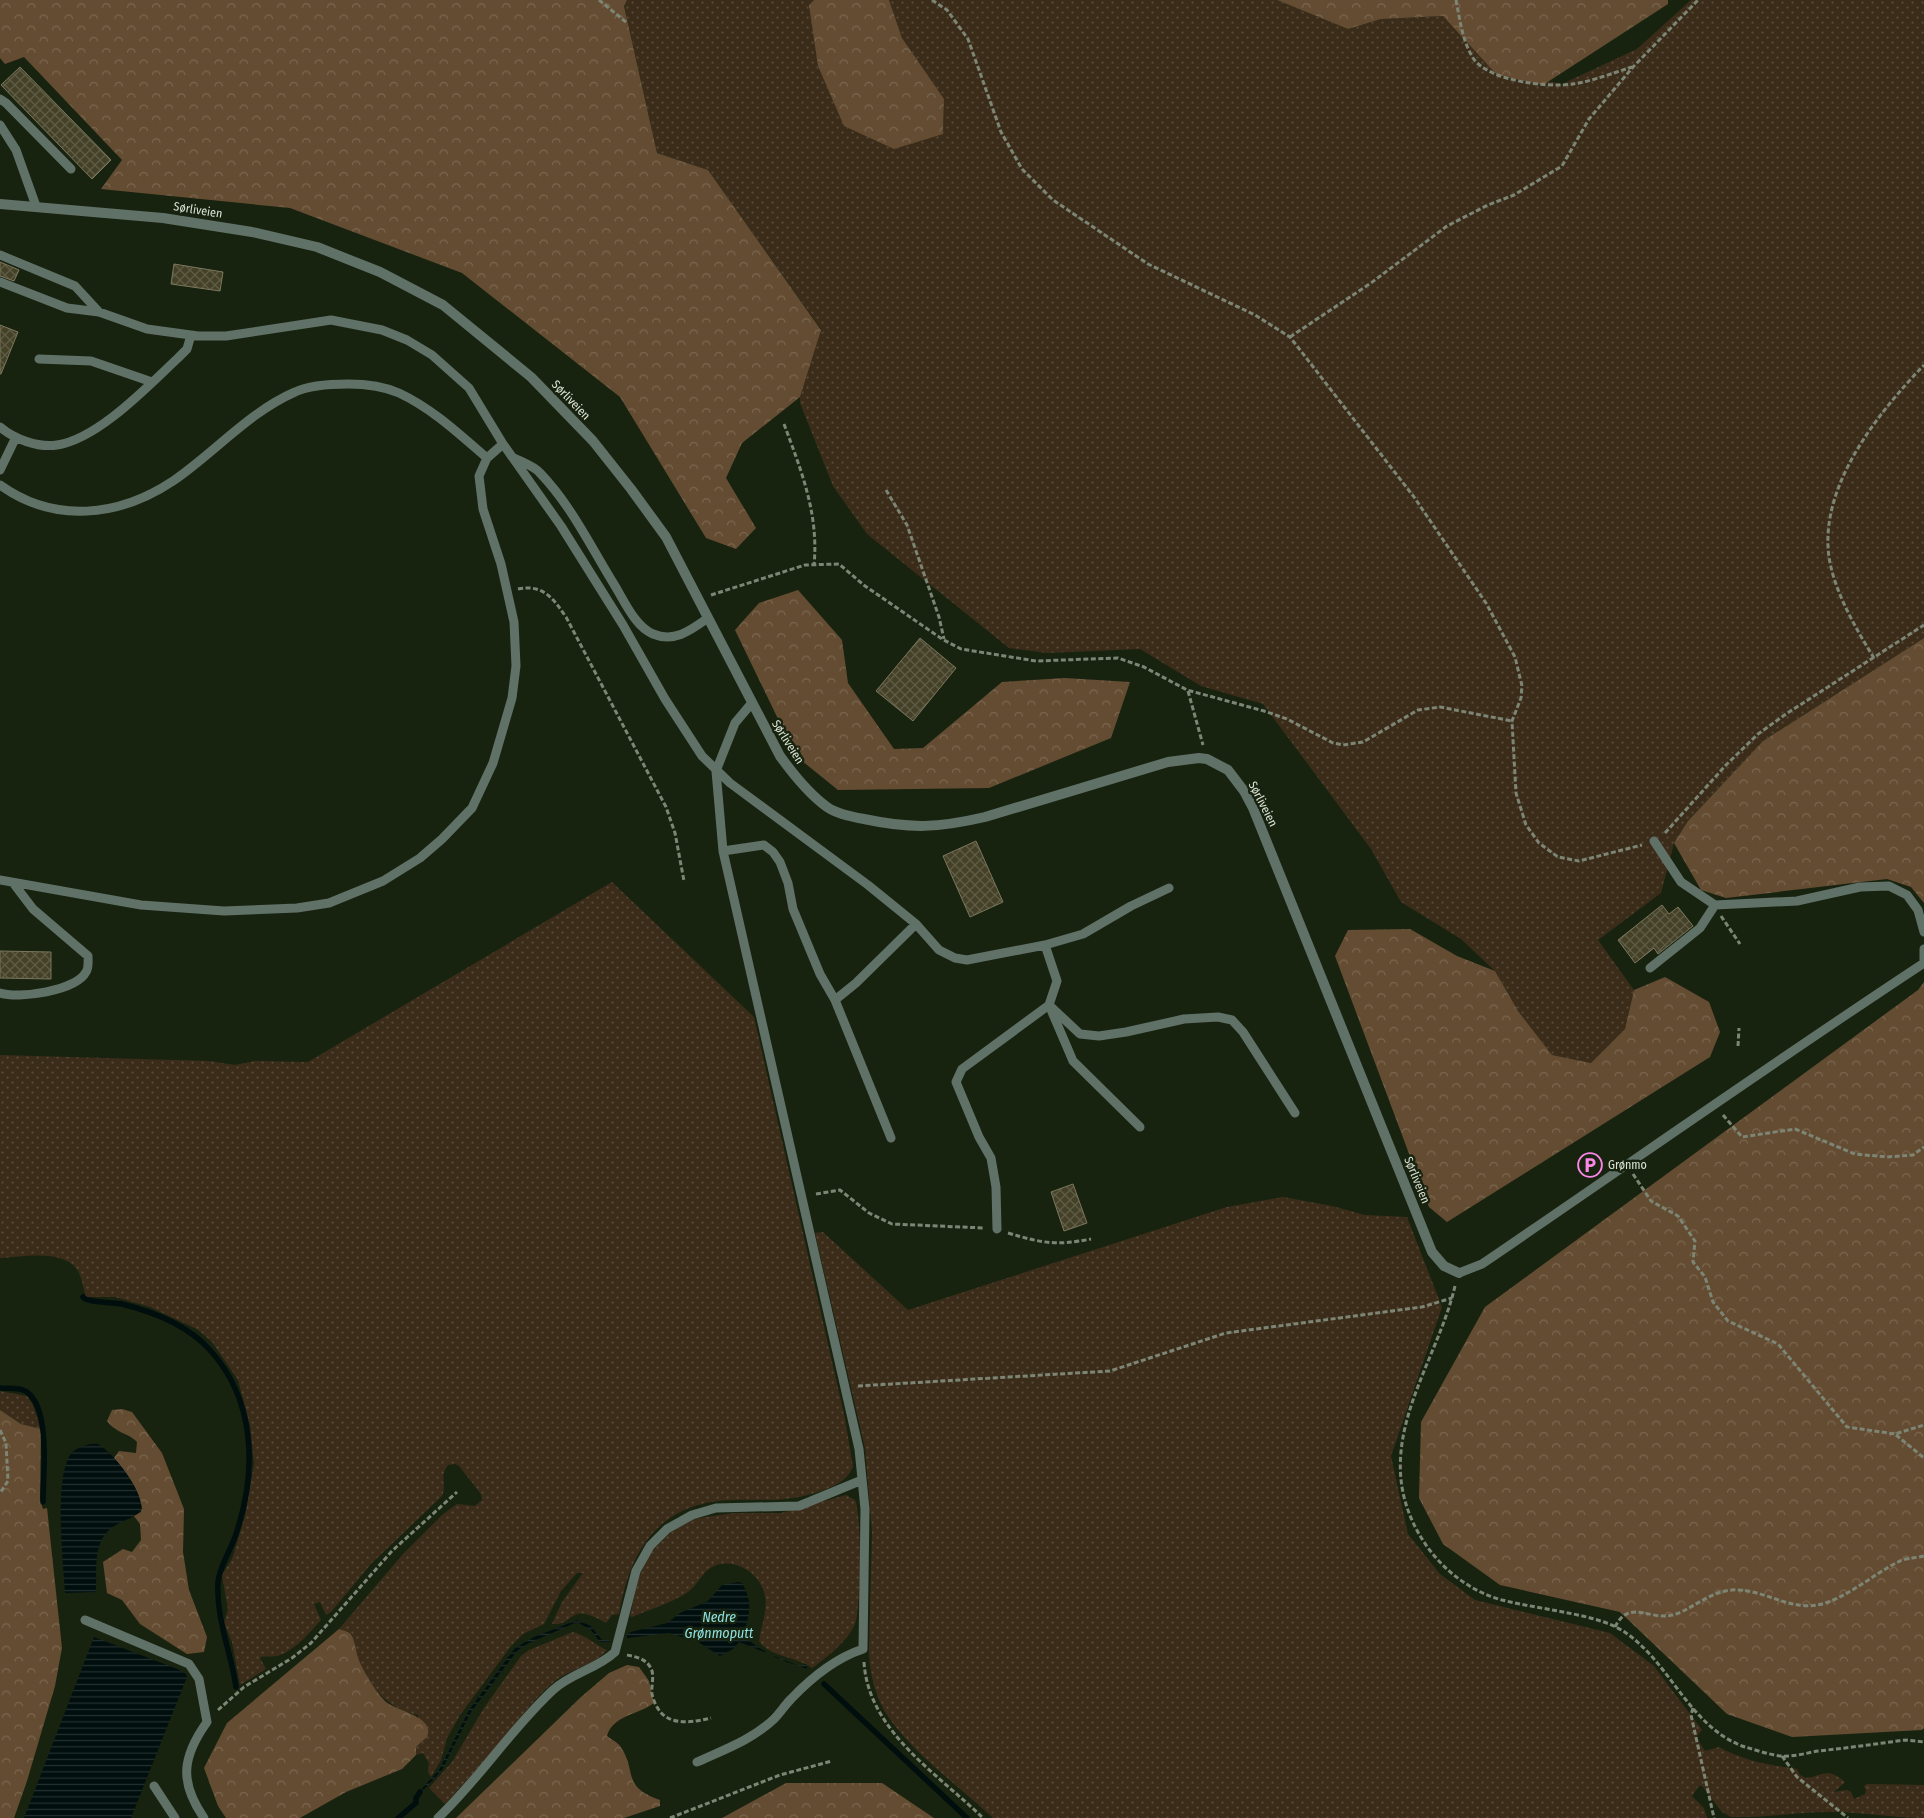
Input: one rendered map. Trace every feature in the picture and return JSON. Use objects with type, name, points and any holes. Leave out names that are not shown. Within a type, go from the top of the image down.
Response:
[{"type":"street","name":"Sørliveien","points":[[0,204],[163,218],[252,232],[317,247],[380,272],[442,305],[531,377],[593,441],[631,489],[666,537],[699,598],[751,704],[780,756],[794,775],[828,808],[849,816],[900,827],[956,824],[1168,762],[1188,758],[1207,759],[1228,770],[1244,791],[1253,808],[1432,1252],[1444,1266],[1458,1272]]},
{"type":"lane","points":[[0,99],[71,169]]},
{"type":"lane","points":[[0,125],[16,150],[36,206]]},
{"type":"lane","points":[[0,255],[75,286],[99,312]]},
{"type":"lane","points":[[0,282],[67,308],[99,312],[147,329],[192,335],[226,336],[330,320],[382,330],[432,355],[469,388],[503,444],[562,526],[623,625],[665,699],[702,756],[716,772],[868,884],[916,924],[939,950],[955,958],[967,960],[1045,945],[1083,934],[1131,906],[1169,888]]},
{"type":"lane","points":[[0,427],[32,444],[57,445],[89,433],[117,413],[187,349],[192,335]]},
{"type":"lane","points":[[39,359],[91,361],[152,382]]},
{"type":"lane","points":[[0,485],[18,497],[44,508],[71,512],[119,506],[173,481],[277,401],[298,391],[334,384],[367,384],[398,392],[438,416],[487,458]]},
{"type":"lane","points":[[0,470],[16,437]]},
{"type":"lane","points":[[0,880],[141,905],[224,911],[297,908],[329,903],[383,881],[420,858],[472,808],[493,763],[512,698],[516,666],[514,622],[508,591],[481,496],[479,476],[487,458],[503,444]]},
{"type":"lane","points":[[512,457],[539,471],[561,499],[630,611],[647,630],[661,636],[679,636],[690,631],[708,618]]},
{"type":"lane","points":[[697,1762],[744,1741],[774,1720],[792,1698],[822,1672],[850,1653],[863,1649],[866,1558],[859,1448],[759,1016],[723,851],[716,772],[735,723],[751,704]]},
{"type":"lane","points":[[1654,841],[1681,882],[1715,905],[1797,901],[1860,887],[1889,886],[1907,895],[1918,910],[1924,932]]},
{"type":"lane","points":[[723,851],[764,845],[773,852],[780,862],[788,883],[793,909],[820,974],[835,1000],[891,1138]]},
{"type":"lane","points":[[0,993],[8,996],[52,991],[81,978],[86,972],[88,962],[88,956],[33,909],[14,884]]},
{"type":"lane","points":[[1650,968],[1700,928],[1715,905]]},
{"type":"lane","points":[[835,1000],[856,983],[916,924]]},
{"type":"lane","points":[[997,1229],[996,1188],[991,1158],[979,1137],[956,1082],[962,1069],[1049,1005],[1057,981],[1045,945]]},
{"type":"lane","points":[[1458,1272],[1482,1264],[1764,1068],[1924,962],[1924,948]]},
{"type":"lane","points":[[1049,1005],[1080,1034],[1099,1036],[1184,1019],[1218,1017],[1232,1020],[1243,1032],[1295,1113]]},
{"type":"lane","points":[[1049,1005],[1073,1061],[1140,1127]]},
{"type":"lane","points":[[438,1818],[528,1715],[556,1688],[569,1678],[608,1659],[614,1652],[636,1571],[650,1546],[667,1529],[692,1515],[716,1508],[799,1506],[862,1480]]},
{"type":"lane","points":[[85,1620],[193,1668],[199,1679],[207,1722],[192,1747],[186,1772],[190,1792],[204,1818]]},
{"type":"lane","points":[[154,1786],[175,1818]]},
{"type":"path","points":[[599,0],[627,22]]},
{"type":"path","points":[[932,0],[947,10],[968,40],[1000,132],[1022,169],[1054,200],[1148,264],[1255,314],[1290,337],[1414,497],[1486,603],[1515,657],[1520,675],[1521,698],[1512,721],[1514,774],[1520,811],[1532,835],[1548,851],[1569,860],[1586,860],[1654,841],[1668,831],[1726,765],[1758,734],[1924,626]]},
{"type":"path","points":[[1456,0],[1463,39],[1474,60],[1494,75],[1532,83],[1573,84],[1633,67]]},
{"type":"path","points":[[1290,337],[1371,283],[1447,226],[1488,205],[1514,195],[1562,166],[1589,119],[1633,67],[1698,0]]},
{"type":"path","points":[[1874,658],[1846,604],[1832,570],[1828,546],[1829,521],[1839,487],[1860,446],[1894,399],[1924,365]]},
{"type":"path","points":[[784,424],[808,491],[816,541],[814,565]]},
{"type":"path","points":[[886,490],[907,526],[939,617],[944,640]]},
{"type":"path","points":[[699,598],[805,565],[839,564],[866,586],[944,640],[961,649],[1036,662],[1118,658],[1144,667],[1187,690],[1287,719],[1333,743],[1343,745],[1363,742],[1418,710],[1440,707],[1512,721]]},
{"type":"path","points":[[508,591],[531,587],[542,590],[552,597],[566,617],[666,807],[675,833],[684,881]]},
{"type":"path","points":[[1187,690],[1207,759]]},
{"type":"path","points":[[1734,933],[1740,944]]},
{"type":"path","points":[[1738,1028],[1738,1046]]},
{"type":"path","points":[[1714,1104],[1742,1137],[1795,1129],[1855,1154],[1887,1157],[1913,1155],[1924,1147]]},
{"type":"path","points":[[1627,1165],[1651,1201],[1678,1216],[1696,1241],[1694,1262],[1705,1277],[1713,1302],[1728,1321],[1778,1344],[1847,1427],[1895,1434],[1924,1426]]},
{"type":"path","points":[[816,1194],[840,1190],[869,1213],[892,1224],[997,1229],[1040,1242],[1064,1244],[1091,1239]]},
{"type":"path","points":[[1458,1272],[1453,1298],[1412,1403],[1400,1450],[1399,1470],[1402,1489],[1415,1528],[1443,1566],[1471,1588],[1504,1600],[1577,1615],[1615,1627],[1627,1633],[1656,1660],[1693,1708],[1719,1732],[1742,1746],[1782,1756],[1905,1740],[1924,1742]]},
{"type":"path","points":[[846,1387],[1110,1371],[1226,1333],[1422,1308],[1453,1298]]},
{"type":"path","points":[[0,1430],[6,1443],[8,1481],[0,1493]]},
{"type":"path","points":[[1895,1434],[1924,1458]]},
{"type":"path","points":[[207,1722],[244,1687],[292,1658],[311,1643],[392,1551],[457,1492]]},
{"type":"path","points":[[1615,1627],[1620,1617],[1633,1611],[1657,1617],[1675,1614],[1700,1600],[1732,1590],[1756,1593],[1797,1606],[1819,1605],[1867,1582],[1899,1561],[1924,1556]]},
{"type":"path","points":[[863,1649],[866,1678],[884,1720],[913,1753],[983,1818]]},
{"type":"path","points":[[614,1652],[641,1658],[647,1662],[652,1671],[652,1693],[657,1707],[671,1721],[688,1723],[711,1718]]},
{"type":"path","points":[[1693,1708],[1691,1715],[1714,1818]]},
{"type":"path","points":[[1782,1756],[1797,1778],[1848,1818]]},
{"type":"path","points":[[670,1818],[780,1775],[832,1761]]},
{"type":"shaded area","points":[[627,0],[814,0],[809,5],[943,134],[944,100],[902,38],[889,0],[1277,0],[1348,29],[1381,19],[1443,16],[1501,73],[1562,84],[1637,49],[1691,0],[1924,0],[1924,638],[1763,741],[1688,821],[1674,843],[1661,893],[1598,940],[1634,990],[1625,1029],[1591,1063],[1552,1055],[1518,1011],[1495,971],[1461,939],[1401,902],[1371,849],[1263,704],[1201,686],[1140,649],[1047,653],[1009,648],[867,534],[833,486],[800,403],[800,397],[821,329],[708,170],[657,153],[624,5]]},
{"type":"shaded area","points":[[612,882],[754,1017],[845,1419],[853,1467],[841,1482],[811,1494],[779,1500],[709,1502],[687,1509],[668,1519],[653,1533],[641,1549],[631,1568],[619,1614],[612,1615],[606,1623],[584,1614],[578,1614],[560,1624],[552,1624],[562,1602],[583,1573],[577,1573],[561,1591],[544,1624],[523,1634],[511,1646],[460,1715],[447,1738],[441,1760],[431,1777],[428,1772],[429,1763],[423,1753],[416,1755],[416,1747],[423,1741],[418,1715],[398,1708],[381,1695],[368,1679],[358,1659],[352,1636],[348,1632],[339,1629],[403,1554],[442,1515],[457,1504],[475,1506],[482,1500],[481,1494],[459,1466],[455,1464],[448,1465],[443,1476],[444,1488],[442,1496],[371,1564],[331,1612],[326,1615],[320,1602],[314,1604],[321,1620],[301,1641],[284,1654],[261,1657],[266,1669],[240,1685],[232,1642],[224,1623],[228,1609],[222,1575],[232,1559],[245,1516],[254,1464],[250,1425],[238,1380],[212,1342],[197,1329],[150,1307],[115,1297],[86,1297],[80,1274],[69,1262],[50,1256],[0,1258],[0,1055],[209,1061],[235,1065],[255,1061],[308,1062]]},
{"type":"shaded area","points":[[1283,1197],[1332,1206],[1365,1215],[1407,1217],[1442,1307],[1391,1456],[1408,1534],[1440,1574],[1475,1600],[1610,1633],[1654,1666],[1702,1730],[1696,1737],[1705,1751],[1719,1747],[1747,1759],[1797,1769],[1800,1775],[1806,1778],[1830,1773],[1845,1782],[1834,1792],[1847,1790],[1851,1792],[1854,1799],[1865,1794],[1864,1786],[1867,1784],[1924,1785],[1924,1818],[1831,1812],[1731,1817],[1722,1812],[1702,1786],[1699,1786],[1692,1796],[1704,1808],[1707,1818],[993,1818],[915,1748],[888,1717],[875,1690],[872,1678],[869,1653],[872,1531],[865,1448],[815,1233],[823,1232],[908,1310],[1227,1207]]},
{"type":"shaded area","points":[[0,1391],[27,1396],[33,1405],[41,1429],[21,1424],[0,1410]]},
{"type":"shaded area","points":[[846,1495],[855,1500],[859,1523],[859,1600],[857,1615],[852,1630],[843,1642],[812,1668],[799,1661],[777,1654],[759,1641],[765,1612],[765,1596],[758,1580],[737,1565],[720,1564],[712,1567],[705,1572],[688,1592],[668,1603],[632,1617],[630,1616],[638,1579],[650,1553],[670,1533],[693,1519],[734,1513],[781,1513]]},
{"type":"shaded area","points":[[573,1632],[582,1635],[607,1650],[596,1659],[561,1677],[547,1688],[531,1704],[484,1762],[445,1804],[429,1788],[452,1762],[484,1708],[521,1656],[529,1650]]},
{"type":"green space","points":[[0,0],[627,0],[624,6],[657,153],[708,170],[821,330],[800,397],[742,443],[726,478],[756,528],[736,549],[706,538],[620,397],[462,273],[290,208],[101,189],[122,160],[24,57],[5,64],[0,58]]},
{"type":"green space","points":[[814,0],[889,0],[902,38],[944,99],[943,134],[894,149],[844,126],[818,66],[809,5]]},
{"type":"green space","points":[[1277,0],[1668,0],[1668,4],[1543,85],[1497,75],[1443,16],[1381,19],[1348,29]]},
{"type":"green space","points":[[798,590],[842,640],[848,683],[894,749],[923,748],[1002,682],[1065,678],[1130,682],[1111,738],[989,788],[838,790],[796,756],[735,630],[759,603]]},
{"type":"green space","points":[[1924,638],[1924,903],[1911,887],[1887,879],[1726,898],[1701,890],[1674,843],[1688,821],[1763,741]]},
{"type":"green space","points":[[1410,929],[1457,956],[1495,971],[1518,1011],[1552,1055],[1591,1063],[1625,1029],[1634,990],[1665,977],[1709,1002],[1720,1032],[1710,1057],[1447,1222],[1429,1207],[1335,956],[1348,930]]},
{"type":"green space","points":[[1924,982],[1924,1728],[1922,1730],[1792,1737],[1727,1714],[1620,1612],[1500,1585],[1443,1544],[1419,1498],[1421,1422],[1485,1307],[1918,990]]},
{"type":"green space","points":[[122,1409],[132,1412],[162,1453],[184,1509],[183,1552],[189,1590],[207,1637],[204,1652],[187,1654],[140,1624],[122,1600],[107,1593],[103,1562],[123,1549],[132,1552],[141,1540],[140,1524],[134,1516],[141,1512],[139,1497],[133,1483],[114,1458],[119,1451],[136,1453],[137,1442],[114,1428],[107,1421],[112,1410]]},
{"type":"green space","points":[[0,1410],[21,1424],[41,1429],[40,1499],[43,1509],[47,1508],[62,1648],[55,1686],[14,1818],[0,1818]]},
{"type":"green space","points":[[339,1629],[348,1632],[352,1636],[360,1663],[381,1697],[390,1705],[413,1715],[426,1724],[428,1730],[427,1737],[416,1747],[416,1755],[402,1769],[346,1792],[300,1818],[226,1818],[218,1806],[204,1768],[227,1723]]},
{"type":"green space","points":[[627,1665],[639,1667],[649,1681],[654,1703],[620,1719],[610,1729],[607,1736],[619,1745],[639,1789],[660,1800],[660,1806],[624,1818],[456,1818],[581,1697],[609,1673]]},
{"type":"green space","points":[[786,1783],[882,1783],[934,1818],[722,1818]]},
{"type":"water","points":[[98,1444],[112,1456],[126,1473],[141,1501],[142,1509],[134,1516],[116,1525],[103,1538],[97,1555],[96,1592],[65,1593],[61,1542],[61,1502],[65,1467],[70,1455],[75,1450],[87,1445]]},
{"type":"water","name":"Nedre Grønmoputt","points":[[742,1583],[749,1602],[749,1614],[743,1635],[771,1655],[739,1642],[733,1649],[720,1656],[698,1642],[669,1633],[627,1638],[627,1634],[631,1632],[667,1623],[680,1613],[708,1601],[722,1585]]},
{"type":"water","points":[[577,1620],[591,1626],[602,1640],[609,1640],[610,1642],[600,1642],[591,1630],[577,1622],[527,1644],[517,1651],[471,1712],[442,1770],[417,1797],[416,1795],[439,1770],[469,1710],[515,1648],[534,1637]]},
{"type":"water","points":[[94,1637],[180,1670],[187,1677],[131,1818],[24,1818]]},
{"type":"water","points":[[771,1655],[795,1664],[783,1661]]},
{"type":"water","points":[[795,1664],[806,1664],[807,1669]]},
{"type":"building","points":[[20,67],[111,160],[92,179],[1,85]]},
{"type":"building","points":[[0,262],[19,270],[14,281],[0,276]]},
{"type":"building","points":[[174,264],[223,272],[220,291],[171,284]]},
{"type":"building","points":[[0,325],[18,332],[1,374],[0,374]]},
{"type":"building","points":[[920,638],[956,668],[913,721],[876,691]]},
{"type":"building","points":[[976,841],[1003,902],[970,917],[943,856]]},
{"type":"building","points":[[1662,905],[1669,914],[1678,907],[1693,926],[1658,954],[1654,948],[1635,963],[1618,940]]},
{"type":"building","points":[[0,951],[51,952],[51,979],[0,978]]},
{"type":"building","points":[[1073,1184],[1087,1223],[1064,1231],[1051,1192]]},
{"type":"waterway","points":[[83,1297],[90,1300],[134,1307],[158,1315],[180,1326],[209,1349],[225,1369],[236,1391],[244,1413],[248,1437],[247,1486],[236,1534],[223,1565],[218,1583],[221,1622],[236,1687]]},
{"type":"waterway","points":[[0,1388],[24,1390],[35,1401],[40,1413],[44,1444],[43,1502]]},
{"type":"waterway","points":[[824,1684],[967,1818]]},
{"type":"waterway","points":[[398,1818],[416,1803],[416,1798],[420,1792]]},
{"type":"place","name":"Grønmo","points":[[1590,1165]]}]
